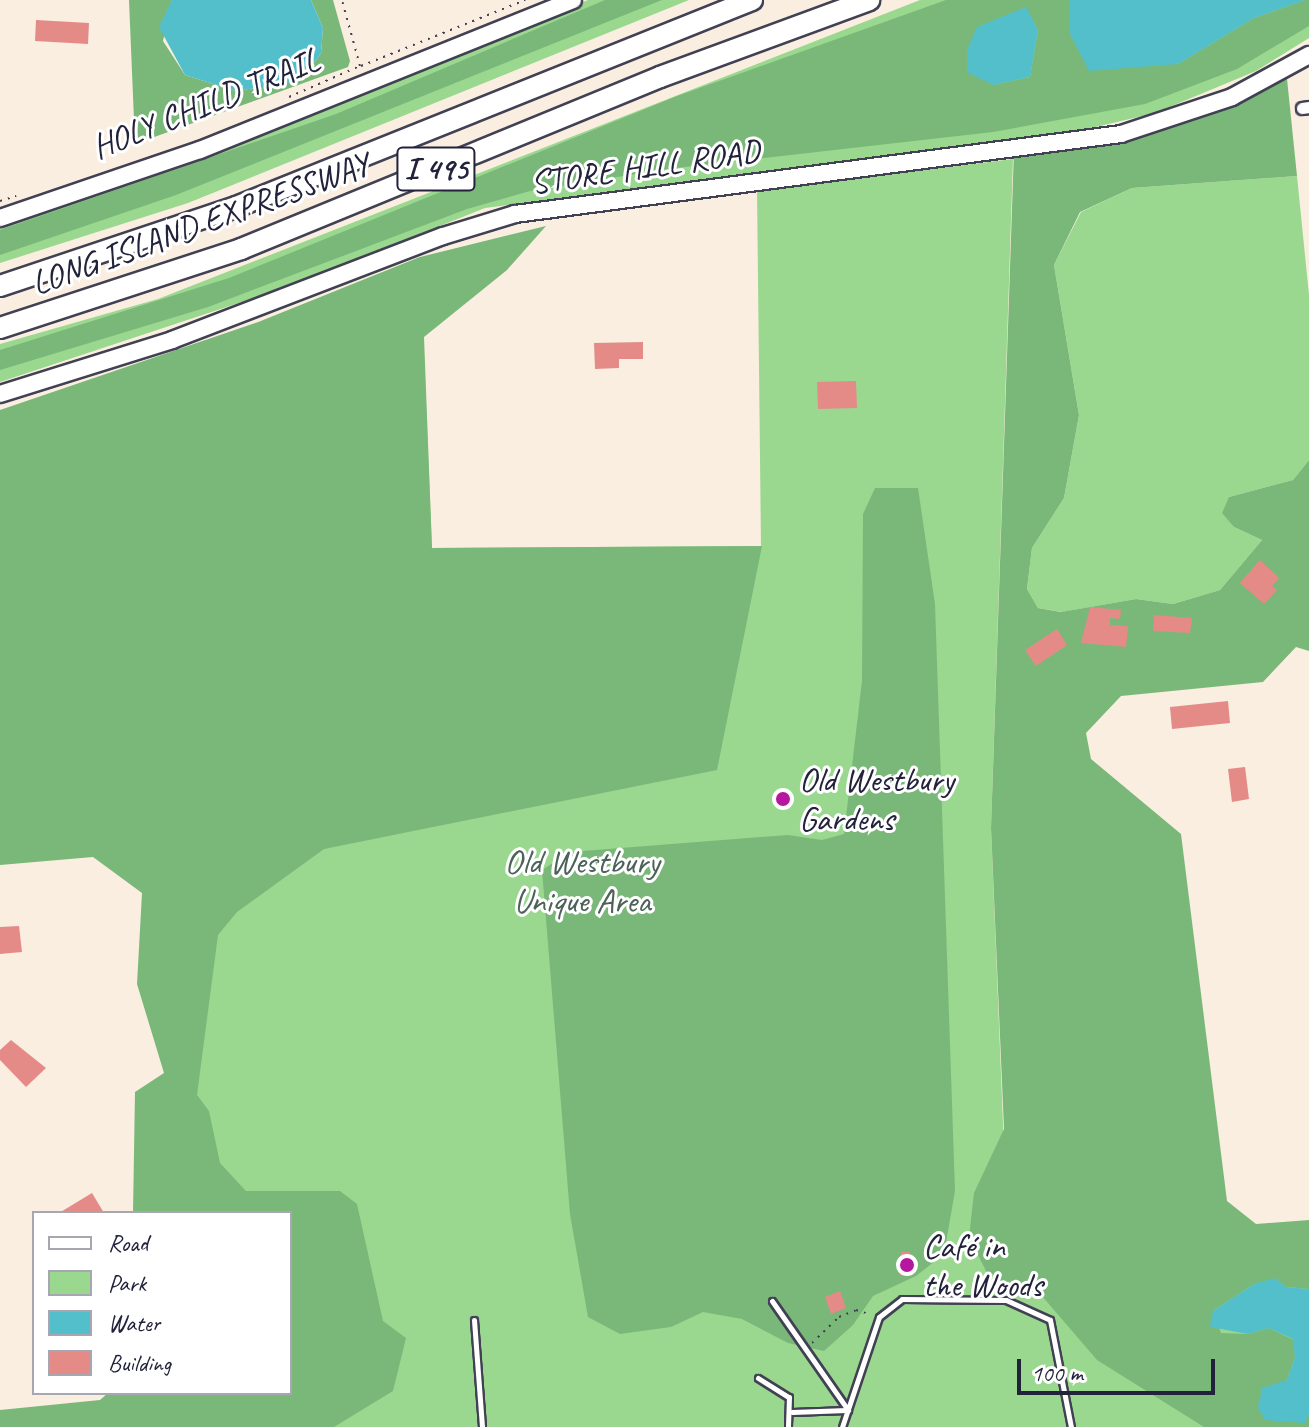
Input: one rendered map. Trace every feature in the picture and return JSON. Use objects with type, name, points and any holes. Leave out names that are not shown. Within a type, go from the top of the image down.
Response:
[{"type":"highway","name":"LONG ISLAND EXPRESSWAY","points":[[0,286],[236,207],[752,0]]},
{"type":"highway","name":"LONG ISLAND EXPRESSWAY","points":[[0,328],[241,249],[660,77],[869,0]]},
{"type":"main road","points":[[0,218],[234,137],[573,0]]},
{"type":"main road","name":"STORE HILL ROAD","points":[[0,394],[172,340],[443,236],[515,214],[1121,134],[1232,97],[1309,55]]},
{"type":"lane","points":[[842,1427],[879,1317],[902,1299],[1006,1300],[1050,1320],[1071,1427]]},
{"type":"lane","points":[[772,1301],[848,1410]]},
{"type":"lane","points":[[474,1320],[482,1427]]},
{"type":"lane","points":[[758,1378],[789,1397],[792,1412],[788,1427]]},
{"type":"lane","points":[[792,1412],[848,1410]]},
{"type":"path","name":"HOLY CHILD TRAIL","points":[[276,102],[360,66],[342,0]]},
{"type":"path","points":[[360,66],[525,0]]},
{"type":"path","points":[[0,201],[29,192]]},
{"type":"path","points":[[806,1351],[839,1317],[856,1310],[879,1317]]},
{"type":"green space","points":[[129,0],[172,0],[163,41],[185,75],[236,91],[302,80],[321,53],[323,28],[311,0],[333,0],[350,61],[348,67],[135,144]]},
{"type":"green space","points":[[588,0],[689,0],[188,203],[0,263],[0,223],[176,166]]},
{"type":"green space","points":[[605,0],[662,0],[176,195],[0,255],[0,230],[336,114]]},
{"type":"green space","points":[[920,0],[1309,0],[1309,38],[1256,71],[1155,113],[1066,134],[485,208],[287,287],[0,382],[0,344],[158,299]]},
{"type":"green space","points":[[946,0],[1070,0],[1070,34],[1178,64],[1254,18],[1309,0],[1309,26],[1237,69],[1145,104],[993,132],[667,169],[530,191],[467,209],[208,307],[0,370],[0,350],[229,278],[677,96]],"holes":[[[1025,8],[1038,30],[1030,77],[993,85]]]},
{"type":"green space","points":[[1286,69],[1297,176],[1132,188],[1080,212],[1054,265],[1079,415],[1064,498],[1032,548],[1027,589],[1038,608],[1061,612],[1136,599],[1173,604],[1220,590],[1262,540],[1234,527],[1222,513],[1229,497],[1293,480],[1309,460],[1309,651],[1296,647],[1263,682],[1121,696],[1086,733],[1091,759],[1181,834],[1227,1201],[1256,1224],[1309,1220],[1309,1289],[1254,1284],[1213,1311],[1221,1333],[1248,1334],[1269,1328],[1294,1340],[1295,1357],[1287,1380],[1304,1423],[1309,1414],[1309,1427],[1204,1427],[1097,1360],[1042,1296],[989,1277],[969,1237],[974,1193],[1004,1129],[991,828],[1014,150],[1121,134]]},
{"type":"green space","name":"Old Westbury Gardens","points":[[1013,159],[991,828],[1009,1271],[1309,1240],[1309,1427],[75,1427],[292,1395],[292,1211],[169,1211],[261,321],[420,257],[432,548],[761,546],[757,190]]},
{"type":"green space","points":[[1297,176],[1309,295],[1309,460],[1293,480],[1229,497],[1234,527],[1262,540],[1220,590],[1173,604],[1136,599],[1062,612],[1038,608],[1027,589],[1032,548],[1064,498],[1079,415],[1054,265],[1081,212],[1132,188]]},
{"type":"green space","points":[[546,226],[507,270],[424,337],[432,548],[762,546],[717,770],[324,849],[237,912],[218,935],[197,1095],[209,1111],[220,1163],[246,1191],[340,1191],[357,1204],[383,1321],[406,1338],[393,1391],[334,1427],[0,1427],[0,1410],[100,1400],[106,1395],[292,1395],[292,1211],[133,1211],[135,1092],[164,1073],[137,984],[142,893],[93,857],[0,865],[0,410],[261,321],[420,257]]},
{"type":"green space","name":"Old Westbury Unique Area","points":[[875,488],[918,488],[935,604],[955,1191],[944,1254],[916,1276],[873,1296],[853,1325],[824,1351],[788,1343],[742,1319],[703,1312],[671,1327],[620,1334],[588,1317],[570,1214],[542,870],[570,852],[788,835],[822,840],[844,834],[862,681],[863,514]]},
{"type":"water","points":[[172,0],[311,0],[323,28],[321,53],[302,80],[270,86],[236,91],[185,75],[159,27]]},
{"type":"water","points":[[1070,0],[1305,0],[1254,18],[1178,64],[1089,71],[1070,34]]},
{"type":"water","points":[[1026,7],[1038,30],[1030,77],[993,85],[967,72],[967,50],[977,27]]},
{"type":"water","points":[[1275,1278],[1286,1287],[1309,1289],[1309,1414],[1305,1423],[1265,1420],[1258,1408],[1262,1388],[1287,1380],[1295,1357],[1293,1339],[1269,1328],[1248,1334],[1210,1327],[1213,1311],[1254,1284]]},
{"type":"building","points":[[36,20],[89,23],[88,44],[35,41]]},
{"type":"building","points":[[643,342],[643,359],[619,359],[619,368],[595,369],[594,343]]},
{"type":"building","points":[[856,381],[857,408],[818,409],[817,382]]},
{"type":"building","points":[[1260,560],[1279,578],[1272,586],[1277,590],[1264,604],[1240,583]]},
{"type":"building","points":[[1090,607],[1121,610],[1120,619],[1110,618],[1110,625],[1128,626],[1126,647],[1081,643]]},
{"type":"building","points":[[1154,615],[1192,618],[1190,633],[1153,631]]},
{"type":"building","points":[[1057,629],[1067,645],[1036,666],[1025,650]]},
{"type":"building","points":[[1228,701],[1230,723],[1172,729],[1170,707]]},
{"type":"building","points":[[1245,767],[1249,799],[1232,802],[1228,769]]},
{"type":"building","points":[[19,926],[22,952],[0,954],[0,927]]},
{"type":"building","points":[[11,1040],[46,1068],[26,1087],[0,1060],[0,1050]]},
{"type":"building","points":[[92,1193],[103,1211],[62,1211]]},
{"type":"building","points":[[901,1252],[910,1252],[910,1275],[900,1275]]},
{"type":"building","points":[[840,1291],[846,1308],[831,1314],[825,1297]]},
{"type":"place","name":"Old Westbury Gardens","points":[[783,799]]},
{"type":"place","name":"Café in the Woods","points":[[907,1265]]}]
